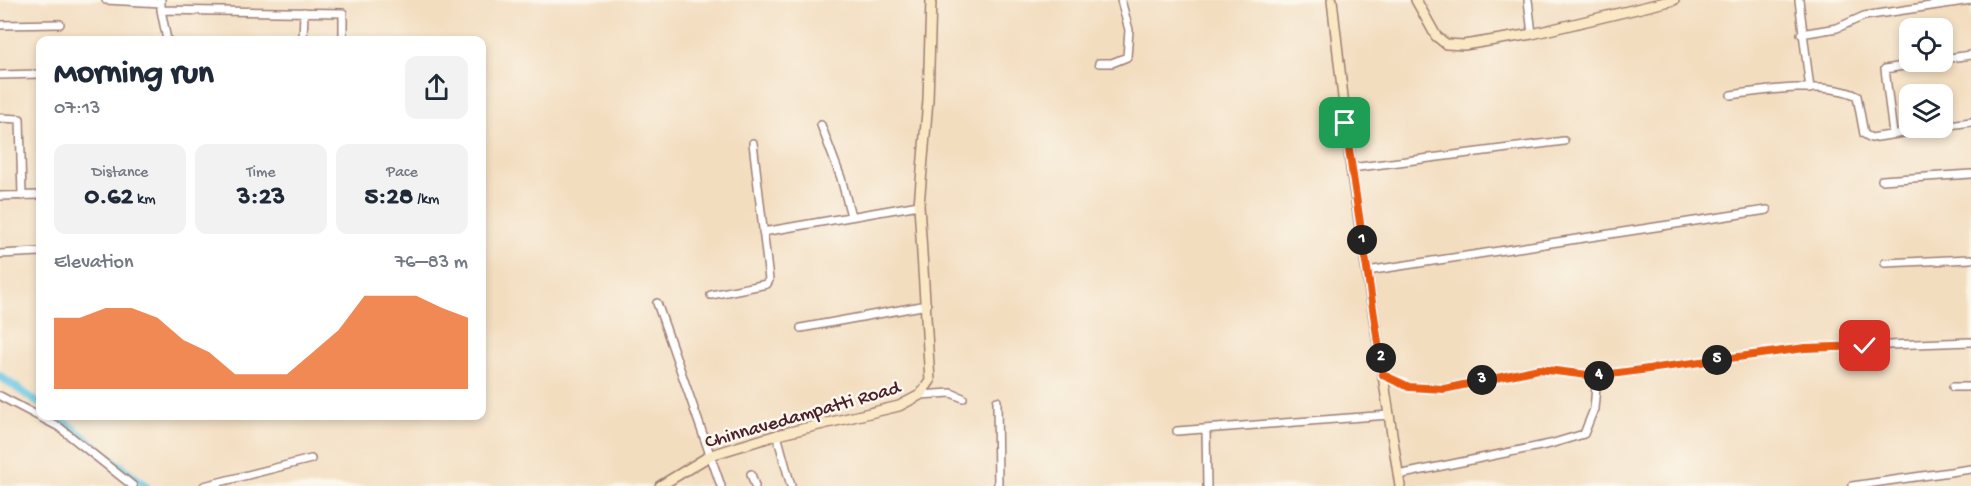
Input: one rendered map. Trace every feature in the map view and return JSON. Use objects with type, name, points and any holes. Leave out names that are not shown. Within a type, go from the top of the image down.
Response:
[{"type":"street","points":[[106,0],[304,12],[343,12],[343,36]]},
{"type":"street","name":"Chinnavedampatti Road","points":[[663,485],[711,455],[777,435],[899,406],[920,395],[930,381],[919,205],[928,100],[931,0]]},
{"type":"street","points":[[1099,63],[1112,63],[1127,57],[1129,30],[1121,0]]},
{"type":"street","points":[[1332,0],[1351,168],[1400,486]]},
{"type":"street","points":[[1416,0],[1436,36],[1446,44],[1464,45],[1532,34],[1643,3],[1674,0]]},
{"type":"street","points":[[1528,0],[1532,34]]},
{"type":"street","points":[[1799,0],[1801,34],[1810,89]]},
{"type":"street","points":[[1801,34],[1837,28],[1864,16],[1971,0]]},
{"type":"street","points":[[161,4],[166,36]]},
{"type":"street","points":[[303,36],[304,12]]},
{"type":"street","points":[[0,25],[60,24]]},
{"type":"street","points":[[1953,57],[1971,55]]},
{"type":"street","points":[[1893,134],[1884,69],[1899,67]]},
{"type":"street","points":[[0,75],[36,74]]},
{"type":"street","points":[[1731,95],[1771,89],[1844,90],[1857,96],[1864,134],[1871,138],[1899,133]]},
{"type":"street","points":[[0,118],[20,119],[22,196]]},
{"type":"street","points":[[1953,124],[1971,122]]},
{"type":"street","points":[[820,125],[841,178],[851,216]]},
{"type":"street","points":[[1351,168],[1564,141]]},
{"type":"street","points":[[711,295],[767,284],[753,143]]},
{"type":"street","points":[[1882,180],[1971,174]]},
{"type":"street","points":[[0,196],[36,195]]},
{"type":"street","points":[[763,232],[919,205]]},
{"type":"street","points":[[1367,271],[1767,210]]},
{"type":"street","points":[[0,254],[36,252]]},
{"type":"street","points":[[1886,263],[1971,259]]},
{"type":"street","points":[[657,303],[720,486]]},
{"type":"street","points":[[801,328],[927,305]]},
{"type":"street","points":[[1383,375],[1409,387],[1444,389],[1539,369],[1596,376],[1805,348],[1971,342]]},
{"type":"street","points":[[1398,475],[1550,444],[1584,434],[1594,409],[1596,376]]},
{"type":"street","points":[[1953,387],[1971,387]]},
{"type":"street","points":[[920,395],[951,393],[963,398]]},
{"type":"street","points":[[0,396],[36,415]]},
{"type":"street","points":[[997,401],[998,486]]},
{"type":"street","points":[[1177,431],[1389,415]]},
{"type":"street","points":[[45,420],[58,427],[133,486]]},
{"type":"street","points":[[1206,429],[1208,486]]},
{"type":"street","points":[[777,435],[790,486]]},
{"type":"street","points":[[204,486],[311,459]]},
{"type":"street","points":[[1852,486],[1971,469]]},
{"type":"street","points":[[751,474],[754,486]]},
{"type":"waterway","points":[[0,376],[36,401]]},
{"type":"waterway","points":[[62,420],[146,486]]},
{"type":"route","points":[[1345,123],[1383,375],[1409,387],[1444,389],[1497,376],[1539,369],[1596,376],[1805,348],[1865,346]]}]
